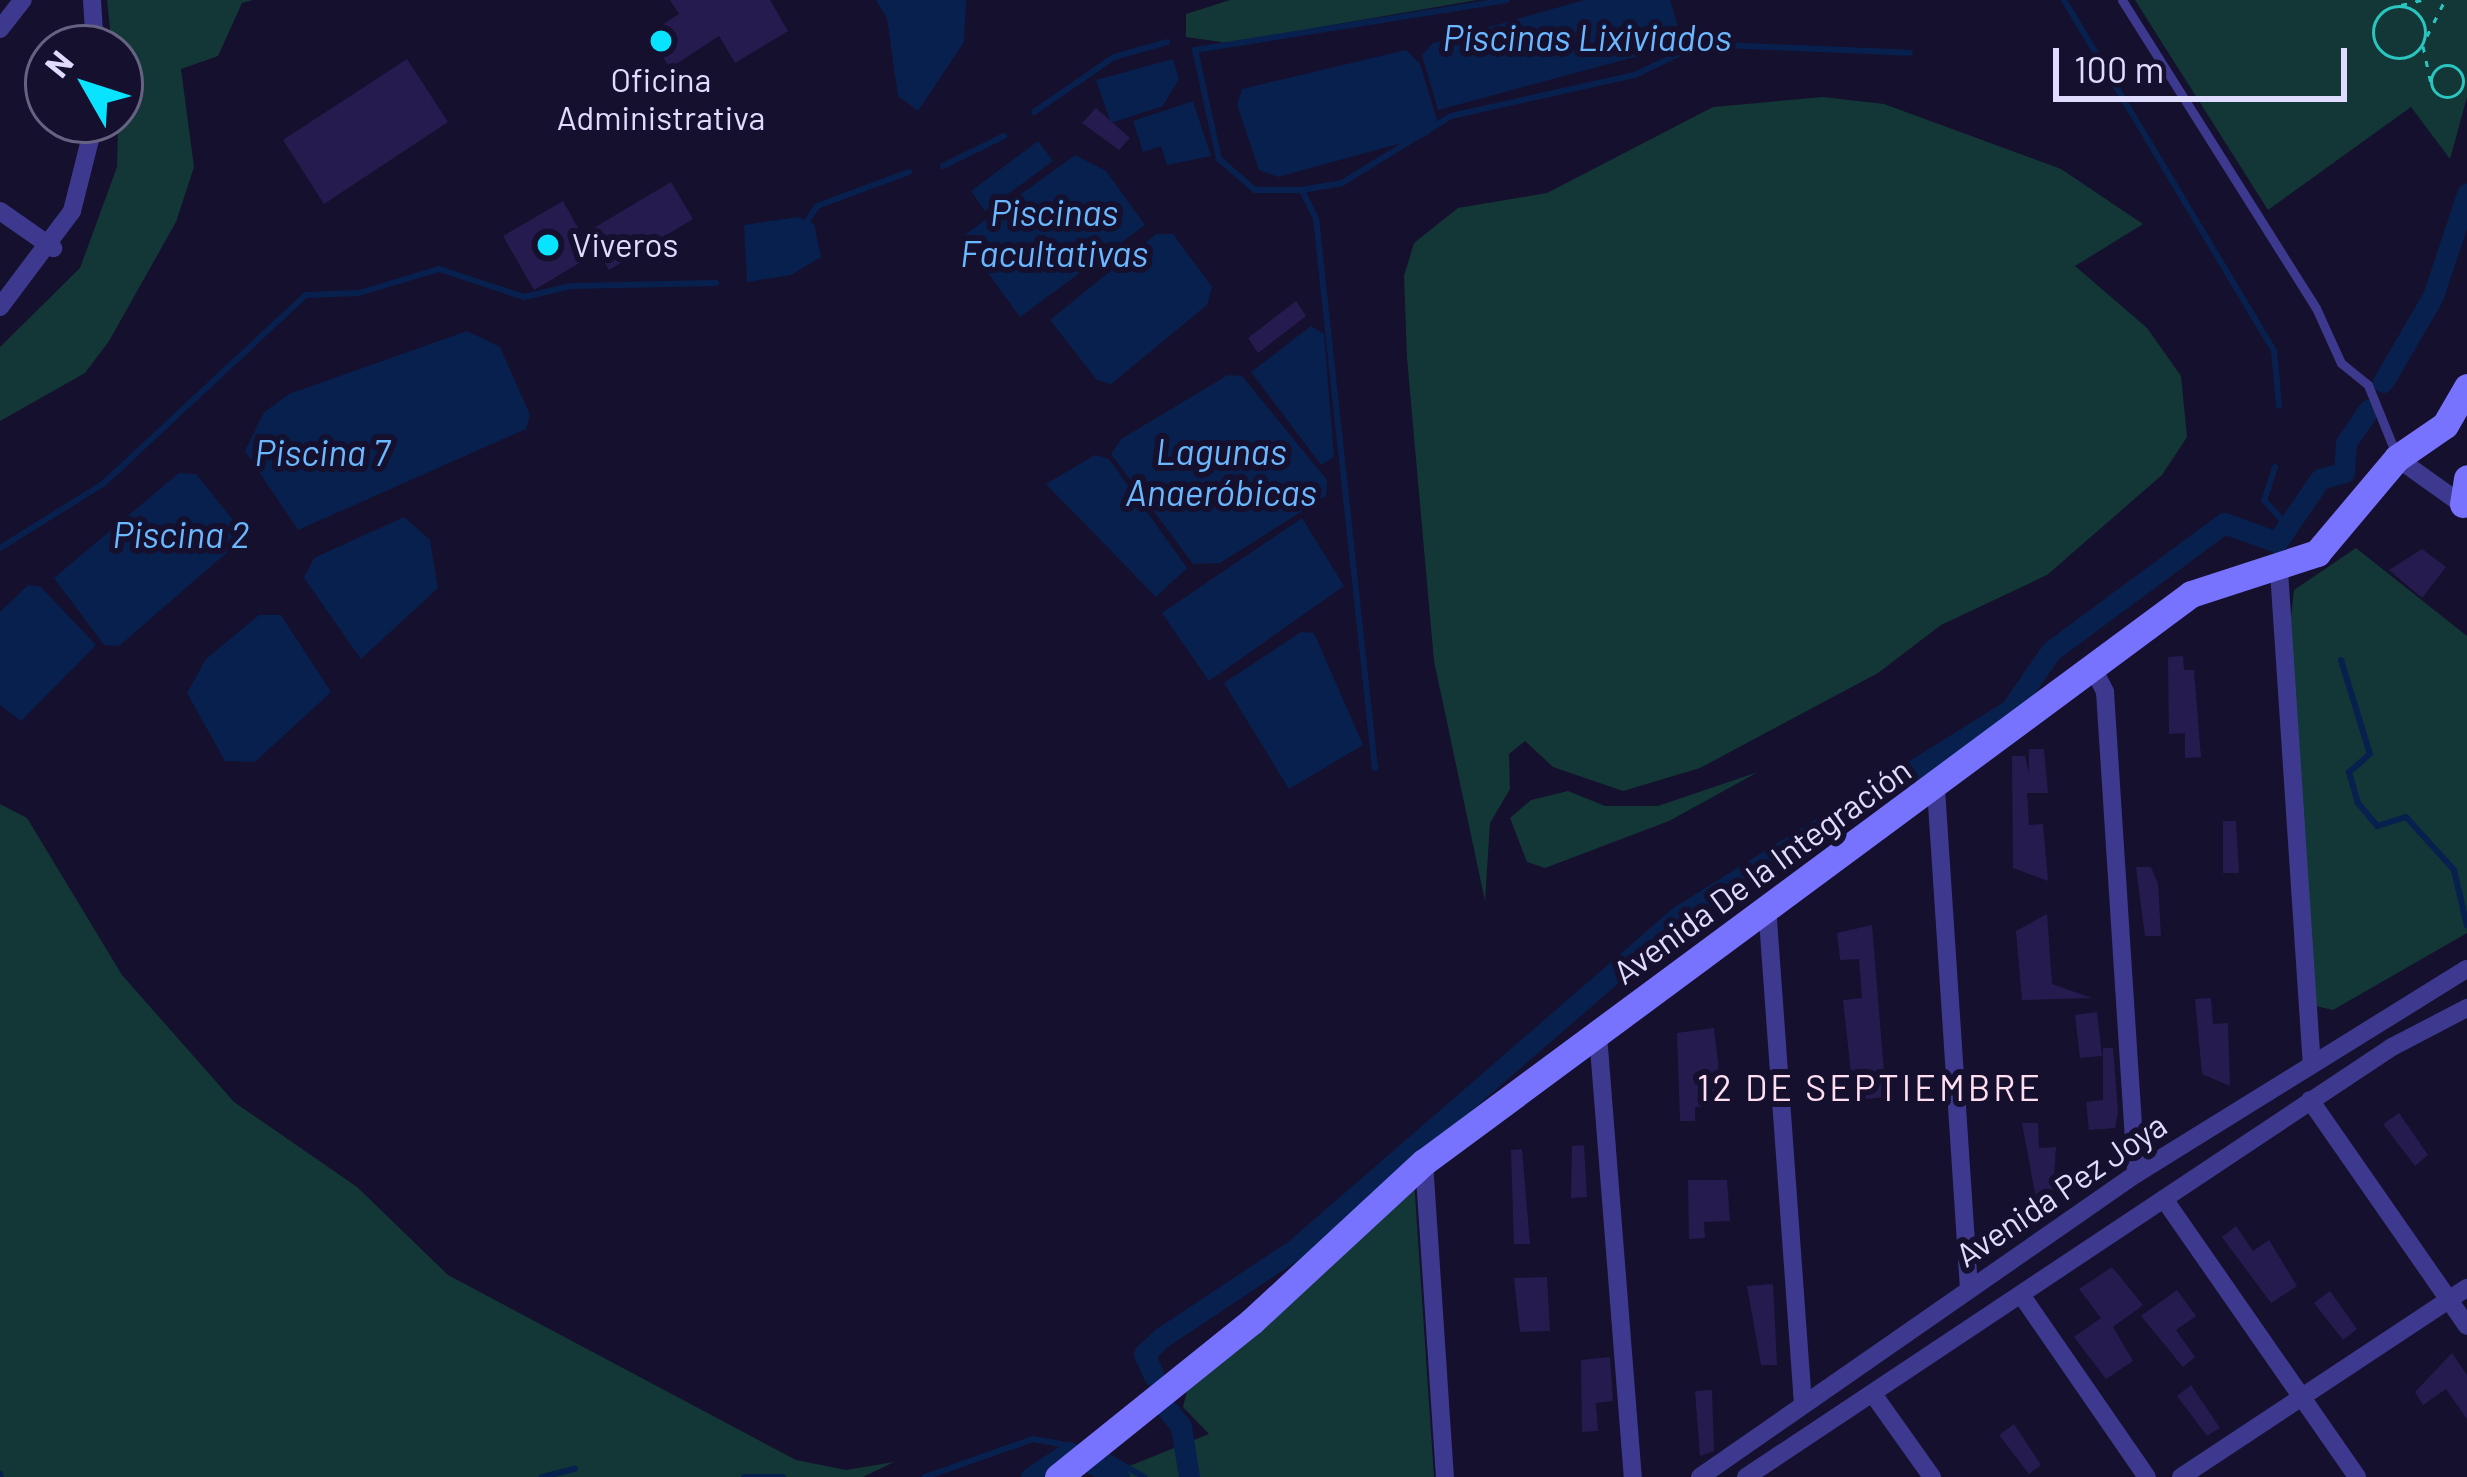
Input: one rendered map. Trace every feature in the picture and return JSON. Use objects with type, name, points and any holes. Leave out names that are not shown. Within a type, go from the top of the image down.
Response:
[{"type":"street","points":[[0,29],[23,0]]},
{"type":"street","points":[[0,307],[53,248],[86,177],[91,144]]},
{"type":"street","points":[[0,211],[53,248]]},
{"type":"street","name":"Avenida De la Integración","points":[[1065,1472],[1252,1321],[1424,1162],[1767,906],[1936,789],[2191,594],[2279,571],[2317,554],[2397,458],[2425,448],[2467,387]]},
{"type":"street","points":[[2397,458],[2466,497]]},
{"type":"street","points":[[2279,571],[2311,1059]]},
{"type":"street","points":[[2093,668],[2105,692],[2136,1174]]},
{"type":"street","points":[[1936,789],[1969,1289]]},
{"type":"street","points":[[1767,906],[1803,1405]]},
{"type":"street","name":"Avenida Pez Joya","points":[[1700,1477],[2136,1174],[2311,1059],[2461,973]]},
{"type":"street","name":"Avenida Pez Joya","points":[[1746,1477],[2310,1100],[2467,1008]]},
{"type":"street","points":[[1598,1035],[1634,1477]]},
{"type":"street","points":[[2310,1100],[2467,1326]]},
{"type":"street","points":[[1424,1162],[1445,1477]]},
{"type":"street","points":[[2164,1199],[2357,1477]]},
{"type":"street","points":[[2181,1477],[2467,1288]]},
{"type":"street","points":[[2022,1295],[2146,1477]]},
{"type":"street","points":[[1873,1394],[1932,1477]]},
{"type":"lane","points":[[2122,0],[2316,308],[2341,363],[2368,386],[2397,458]]},
{"type":"path","points":[[2421,0],[2394,6],[2374,23],[2377,47],[2397,59],[2424,42],[2445,0]]},
{"type":"path","points":[[2394,6],[2419,14],[2432,87]]},
{"type":"path","points":[[2442,65],[2463,77],[2453,95],[2432,87],[2442,65]]},
{"type":"green space","points":[[107,0],[253,0],[242,3],[218,56],[181,69],[194,167],[176,222],[109,341],[85,373],[0,421],[0,347],[80,268],[117,167],[118,144],[144,144],[144,24],[110,24]]},
{"type":"green space","points":[[1230,0],[1477,0],[1228,43],[1186,37],[1186,14]]},
{"type":"green space","points":[[2135,0],[2467,0],[2467,97],[2450,159],[2411,107],[2268,210]]},
{"type":"green space","points":[[1823,97],[1884,104],[2061,169],[2143,224],[2075,266],[2147,328],[2181,376],[2187,437],[2162,475],[2047,575],[1941,625],[1878,673],[1700,768],[1623,791],[1553,767],[1525,741],[1509,754],[1510,789],[1490,823],[1485,901],[1434,661],[1407,358],[1404,276],[1414,243],[1458,208],[1547,193],[1713,107]]},
{"type":"green space","points":[[2356,548],[2467,636],[2467,933],[2333,1010],[2316,1006],[2290,627],[2294,590]]},
{"type":"green space","points":[[1758,772],[1669,821],[1545,868],[1527,862],[1510,818],[1531,800],[1568,791],[1605,806],[1658,806]]},
{"type":"green space","points":[[0,804],[27,818],[122,975],[234,1102],[357,1187],[448,1275],[796,1460],[846,1470],[894,1462],[863,1477],[0,1477]]},
{"type":"green space","points":[[1414,1180],[1434,1477],[1102,1477],[1209,1434],[1183,1407],[1188,1387]]},
{"type":"water","points":[[876,0],[966,0],[964,42],[918,111],[898,96],[887,18]]},
{"type":"water","name":"Piscinas Lixiviados","points":[[1584,0],[1670,0],[1683,44],[1438,110],[1422,55],[1433,43]]},
{"type":"water","name":"Piscinas Lixiviados","points":[[1406,50],[1420,64],[1438,123],[1427,136],[1278,177],[1259,170],[1237,105],[1242,89]]},
{"type":"water","points":[[1173,59],[1179,79],[1163,106],[1111,123],[1096,80]]},
{"type":"water","points":[[1193,101],[1211,156],[1167,165],[1161,146],[1143,152],[1133,121]]},
{"type":"water","name":"Piscinas Facultativas","points":[[1038,141],[1053,161],[985,211],[971,191]]},
{"type":"water","name":"Piscinas Facultativas","points":[[1075,155],[1106,171],[1145,225],[1020,317],[962,237]]},
{"type":"water","points":[[798,217],[814,224],[821,257],[791,275],[747,282],[744,225]]},
{"type":"water","name":"Lagunas Anaeróbicas","points":[[1156,234],[1173,234],[1212,287],[1207,305],[1111,384],[1097,380],[1050,320]]},
{"type":"water","name":"Lagunas Anaeróbicas","points":[[1311,326],[1324,334],[1334,457],[1321,465],[1251,372]]},
{"type":"water","name":"Piscina 7","points":[[467,331],[500,347],[530,415],[526,429],[298,530],[245,451],[264,412],[289,394]]},
{"type":"water","name":"Lagunas Anaeróbicas","points":[[1228,375],[1242,376],[1327,480],[1326,496],[1220,563],[1193,564],[1111,454],[1121,439]]},
{"type":"water","name":"Lagunas Anaeróbicas","points":[[1095,455],[1109,459],[1187,568],[1156,597],[1046,484]]},
{"type":"water","name":"Piscina 2","points":[[179,473],[196,474],[246,536],[119,646],[104,645],[54,578]]},
{"type":"water","points":[[404,517],[430,540],[438,588],[361,659],[304,578],[314,558]]},
{"type":"water","name":"Lagunas Anaeróbicas","points":[[1302,518],[1344,586],[1209,681],[1162,613]]},
{"type":"water","points":[[28,585],[41,587],[96,645],[21,721],[0,705],[0,612]]},
{"type":"water","points":[[259,615],[281,615],[331,692],[255,762],[225,761],[187,693],[206,659]]},
{"type":"water","points":[[1301,632],[1314,633],[1363,745],[1289,789],[1224,683]]},
{"type":"building","points":[[670,0],[770,0],[788,31],[735,63],[719,36],[670,68],[648,34],[679,14]]},
{"type":"building","points":[[407,59],[448,122],[324,204],[283,140]]},
{"type":"building","points":[[1096,108],[1130,138],[1119,150],[1082,123]]},
{"type":"building","points":[[671,182],[693,219],[609,270],[598,252],[534,290],[503,236],[563,201],[582,235]]},
{"type":"building","points":[[1296,301],[1306,316],[1258,353],[1248,338]]},
{"type":"building","points":[[2422,549],[2446,567],[2422,598],[2389,570]]},
{"type":"building","points":[[2183,656],[2184,670],[2194,670],[2201,757],[2185,758],[2185,733],[2169,734],[2168,657]]},
{"type":"building","points":[[2029,749],[2044,749],[2048,793],[2027,793],[2029,825],[2043,824],[2048,881],[2013,868],[2012,756],[2025,756],[2029,773]]},
{"type":"building","points":[[2223,821],[2236,821],[2239,873],[2223,873]]},
{"type":"building","points":[[2136,867],[2151,867],[2158,884],[2161,936],[2145,936]]},
{"type":"building","points":[[2047,914],[2052,984],[2092,998],[2022,1000],[2016,931]]},
{"type":"building","points":[[1872,925],[1886,1097],[1854,1100],[1843,1000],[1862,998],[1859,959],[1840,960],[1837,933]]},
{"type":"building","points":[[2211,998],[2213,1024],[2228,1023],[2230,1086],[2202,1074],[2195,999]]},
{"type":"building","points":[[2097,1012],[2102,1056],[2080,1058],[2075,1015]]},
{"type":"building","points":[[1714,1028],[1723,1105],[1695,1107],[1695,1121],[1680,1121],[1677,1033]]},
{"type":"building","points":[[2103,1048],[2113,1048],[2118,1112],[2115,1128],[2089,1130],[2086,1102],[2103,1100]]},
{"type":"building","points":[[2399,1113],[2428,1155],[2415,1166],[2383,1124]]},
{"type":"building","points":[[2022,1123],[2038,1123],[2039,1148],[2056,1147],[2052,1203],[2037,1204]]},
{"type":"building","points":[[1584,1145],[1587,1197],[1571,1198],[1572,1146]]},
{"type":"building","points":[[1522,1149],[1530,1244],[1514,1244],[1511,1150]]},
{"type":"building","points":[[1688,1180],[1727,1180],[1730,1221],[1704,1222],[1705,1238],[1689,1239]]},
{"type":"building","points":[[2236,1226],[2253,1251],[2269,1240],[2297,1286],[2271,1303],[2222,1237]]},
{"type":"building","points":[[2112,1267],[2143,1305],[2113,1327],[2133,1361],[2106,1379],[2074,1337],[2101,1318],[2079,1289]]},
{"type":"building","points":[[1547,1277],[1550,1331],[1520,1332],[1514,1278]]},
{"type":"building","points":[[1773,1284],[1777,1365],[1761,1365],[1747,1286]]},
{"type":"building","points":[[2177,1290],[2196,1316],[2176,1330],[2195,1357],[2183,1367],[2141,1316]]},
{"type":"building","points":[[2330,1291],[2357,1329],[2343,1340],[2314,1303]]},
{"type":"building","points":[[2452,1353],[2467,1375],[2467,1419],[2446,1389],[2423,1405],[2415,1392]]},
{"type":"building","points":[[1610,1357],[1613,1401],[1596,1403],[1598,1431],[1582,1432],[1581,1360]]},
{"type":"building","points":[[2191,1385],[2220,1428],[2207,1436],[2177,1396]]},
{"type":"building","points":[[1712,1390],[1714,1451],[1700,1456],[1695,1391]]},
{"type":"building","points":[[2014,1424],[2041,1465],[2029,1474],[1999,1435]]},
{"type":"waterway","points":[[1375,768],[1316,219],[1302,190],[1255,190],[1219,159],[1195,50],[1507,0]]},
{"type":"waterway","points":[[2064,0],[2274,351],[2279,406]]},
{"type":"waterway","points":[[1034,112],[1114,57],[1167,42]]},
{"type":"waterway","points":[[1302,190],[1342,183],[1451,116],[1635,75],[1699,44],[1910,53]]},
{"type":"waterway","points":[[943,166],[1004,136]]},
{"type":"waterway","points":[[807,221],[817,206],[909,172]]},
{"type":"waterway","points":[[2383,382],[2433,296],[2467,194]]},
{"type":"waterway","points":[[0,548],[103,484],[306,295],[359,293],[439,269],[524,297],[571,286],[716,283]]},
{"type":"waterway","points":[[1154,1376],[1144,1354],[1161,1338],[1295,1249],[1679,916],[2010,710],[2051,651],[2224,523],[2277,542],[2320,479],[2344,472],[2346,443],[2368,410]]},
{"type":"waterway","points":[[2275,467],[2264,500],[2291,530]]},
{"type":"waterway","points":[[2341,660],[2370,754],[2349,772],[2358,803],[2377,826],[2406,817],[2454,870],[2467,926]]},
{"type":"waterway","points":[[1163,1404],[1181,1426],[1189,1477]]},
{"type":"waterway","points":[[925,1477],[1033,1439],[1082,1448]]},
{"type":"waterway","points":[[1031,1477],[1069,1452],[1119,1477]]},
{"type":"waterway","points":[[1100,1452],[1144,1477]]},
{"type":"waterway","points":[[542,1477],[575,1469]]},
{"type":"waterway","points":[[744,1477],[783,1477]]},
{"type":"place","name":"Oficina Administrativa","points":[[661,41]]},
{"type":"place","name":"Viveros","points":[[548,245]]},
{"type":"district","name":"12 DE SEPTIEMBRE","points":[[1870,1087]]}]
